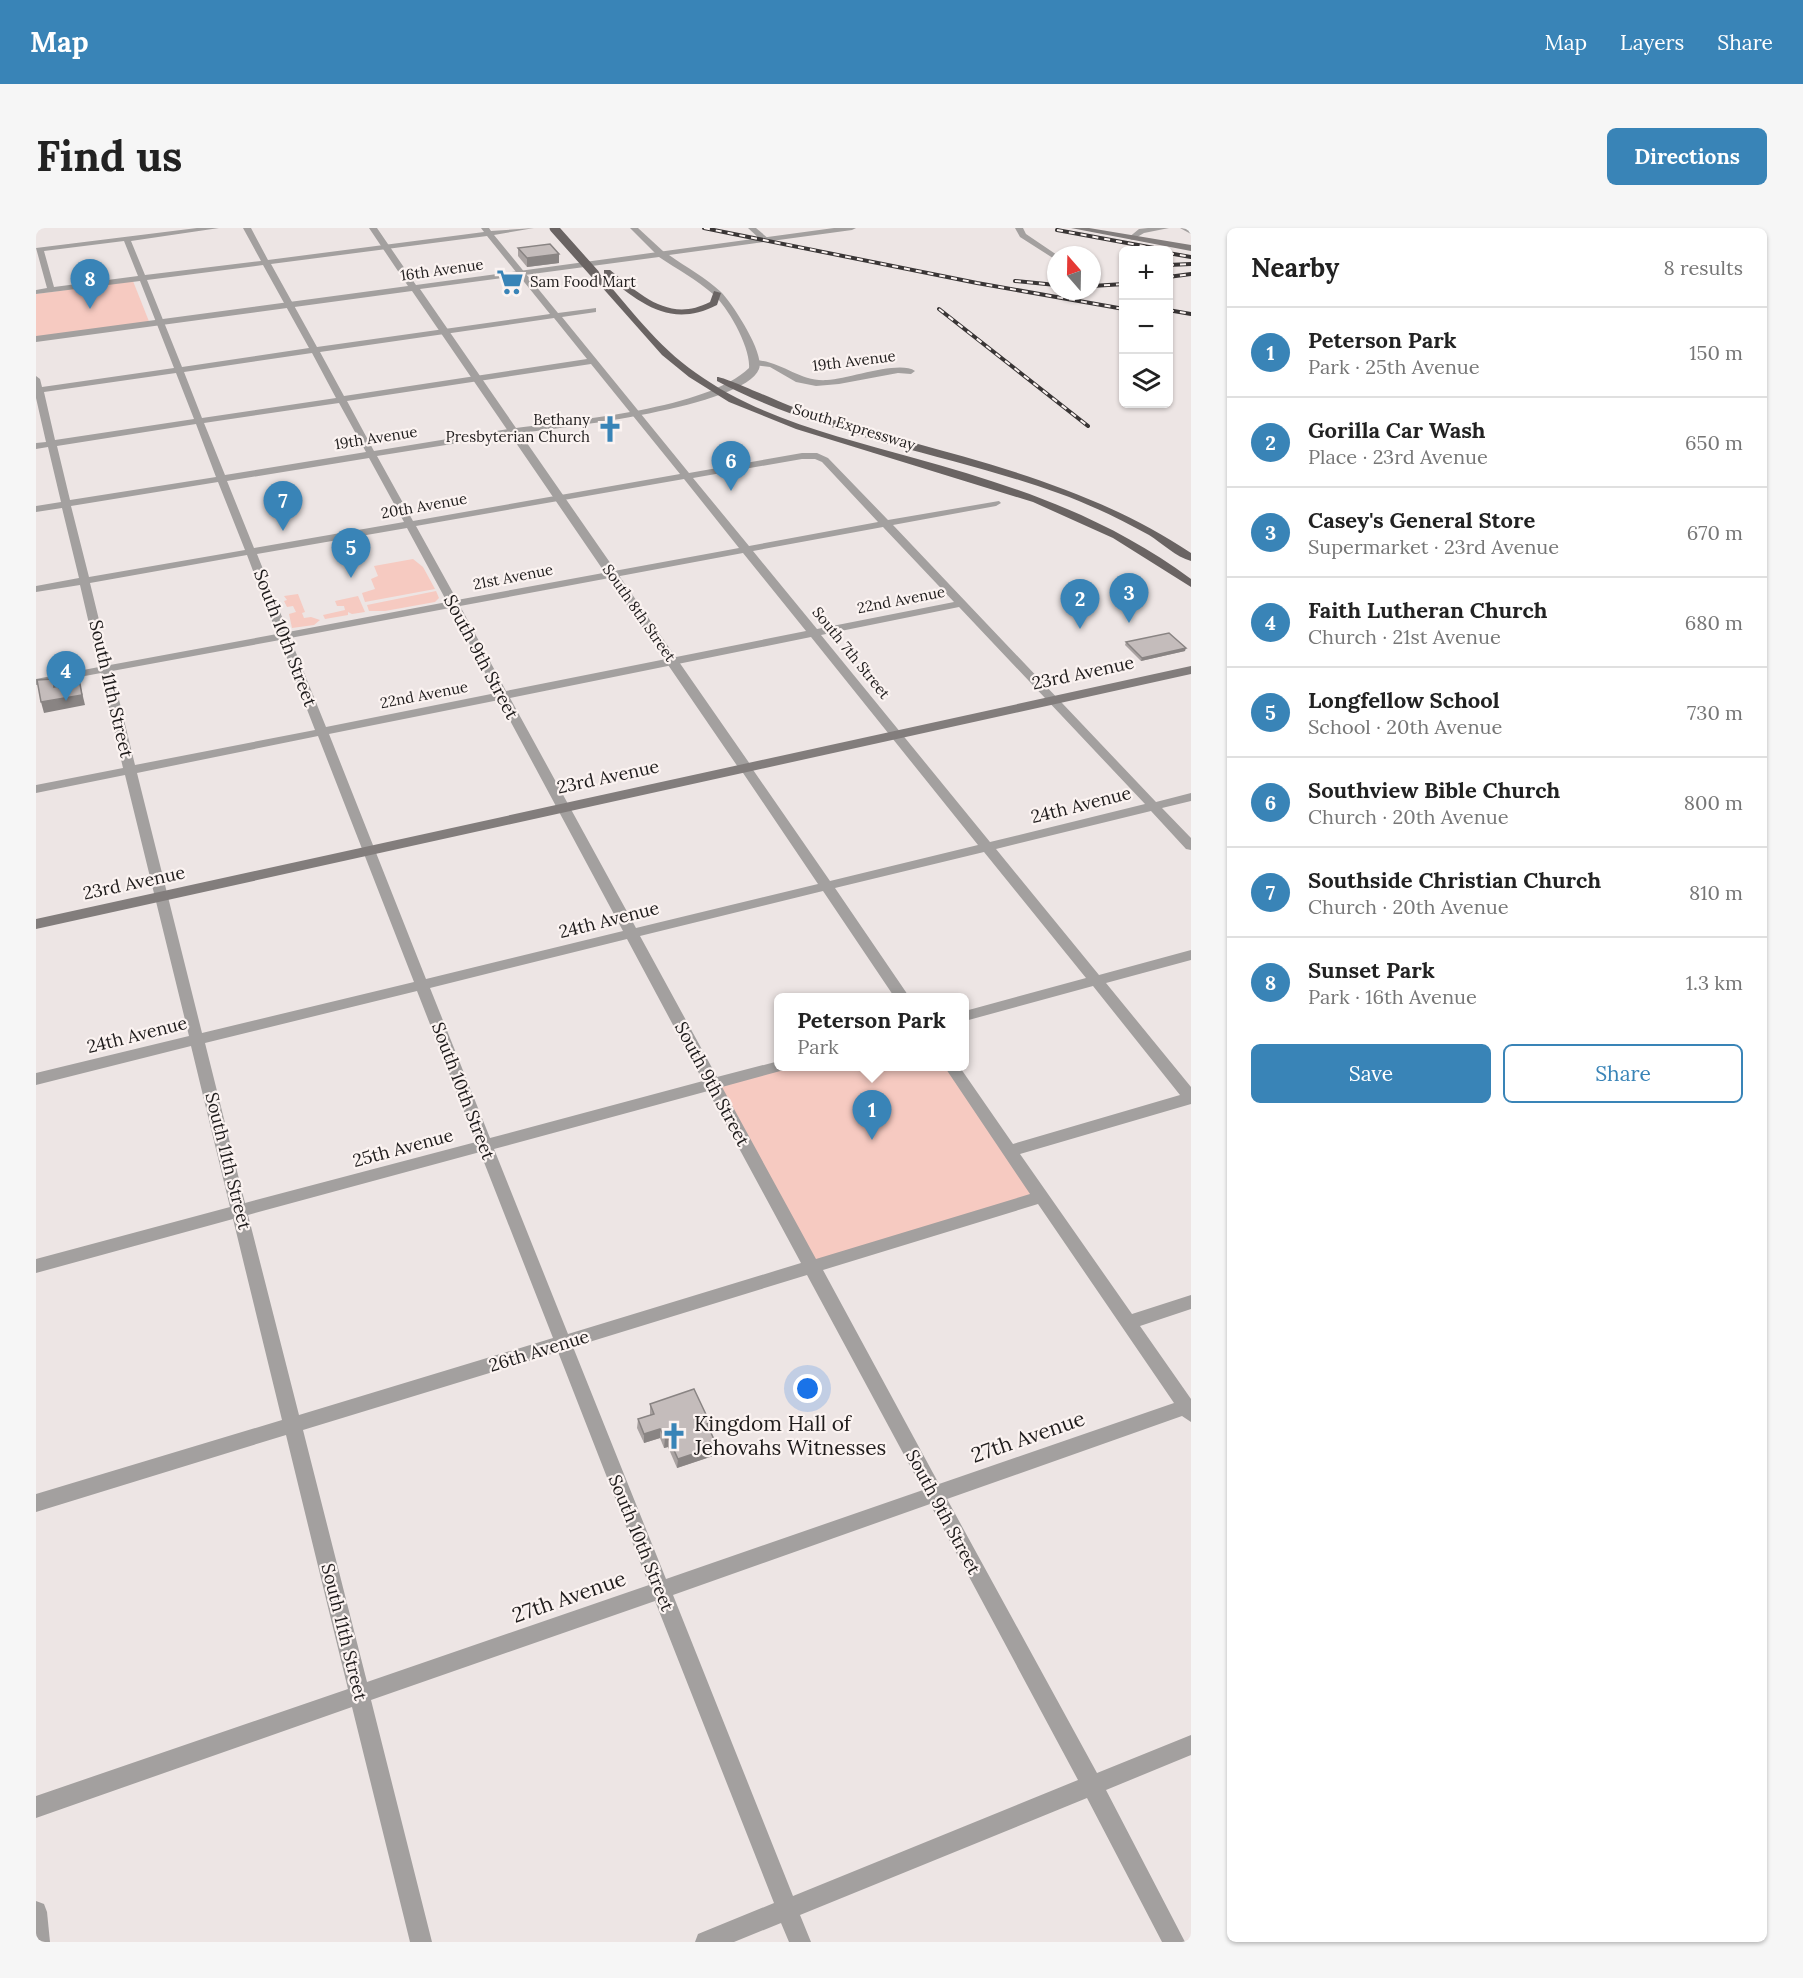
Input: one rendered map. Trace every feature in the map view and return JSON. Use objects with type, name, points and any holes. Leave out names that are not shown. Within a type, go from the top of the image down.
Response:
[{"type":"main road","name":"South Expressway","points":[[554,228],[667,354],[692,375],[720,392],[750,408],[796,426],[992,484],[1052,505],[1136,546],[1191,584]]},
{"type":"main road","points":[[566,228],[665,339],[693,362]]},
{"type":"main road","points":[[1075,228],[1191,248]]},
{"type":"main road","points":[[607,272],[647,304],[662,310],[686,312],[704,309],[714,303],[717,293]]},
{"type":"main road","name":"South Expressway","points":[[714,376],[790,410],[1046,485],[1119,516],[1191,558]]},
{"type":"main road","name":"23rd Avenue","points":[[36,924],[1190,670]]},
{"type":"street","points":[[51,290],[38,250],[215,228]]},
{"type":"street","name":"South 9th Street","points":[[247,228],[410,524],[1092,1785],[1174,1942]]},
{"type":"street","name":"South 8th Street","points":[[373,228],[900,993]]},
{"type":"street","points":[[36,292],[487,231],[530,228]]},
{"type":"street","points":[[634,228],[660,254],[717,293],[729,309],[753,352],[756,363]]},
{"type":"street","points":[[752,228],[766,240]]},
{"type":"street","name":"16th Avenue","points":[[36,339],[852,228]]},
{"type":"street","points":[[1019,228],[1023,235],[1047,252]]},
{"type":"street","points":[[1132,238],[1142,231],[1165,228]]},
{"type":"street","points":[[1184,228],[1191,232]]},
{"type":"street","name":"South 7th Street","points":[[487,231],[1191,1098]]},
{"type":"street","name":"South 10th Street","points":[[127,239],[800,1942]]},
{"type":"street","points":[[37,384],[179,370],[593,310]]},
{"type":"street","points":[[36,446],[593,361]]},
{"type":"street","name":"19th Avenue","points":[[36,509],[678,404],[733,386],[750,376],[756,363],[777,365],[795,378],[814,383],[898,370],[911,371]]},
{"type":"street","name":"South 11th Street","points":[[37,384],[130,771],[163,896],[421,1942]]},
{"type":"street","name":"20th Avenue","points":[[36,589],[802,456],[817,456],[825,460],[884,523]]},
{"type":"street","name":"21st Avenue","points":[[36,682],[996,503]]},
{"type":"street","points":[[884,523],[1191,846]]},
{"type":"street","name":"22nd Avenue","points":[[36,789],[960,604]]},
{"type":"street","name":"24th Avenue","points":[[36,1078],[1191,797]]},
{"type":"street","points":[[969,1015],[1191,955]]},
{"type":"street","name":"25th Avenue","points":[[36,1266],[774,1067]]},
{"type":"street","points":[[954,1071],[1189,1410]]},
{"type":"street","points":[[1010,1151],[1191,1098]]},
{"type":"street","name":"26th Avenue","points":[[36,1503],[1041,1197]]},
{"type":"street","points":[[1128,1323],[1191,1302]]},
{"type":"street","name":"27th Avenue","points":[[36,1807],[934,1495],[1189,1410]]},
{"type":"street","points":[[706,1942],[1191,1745]]},
{"type":"street","points":[[36,1912],[39,1942]]},
{"type":"shaded area","points":[[133,281],[150,324],[36,339],[36,294]]},
{"type":"shaded area","points":[[413,559],[423,567],[435,589],[365,602],[362,593],[375,589],[371,579],[378,576],[374,566]]},
{"type":"shaded area","points":[[436,591],[439,598],[435,602],[385,611],[369,611],[367,605]]},
{"type":"shaded area","points":[[298,594],[305,612],[302,613],[304,618],[311,617],[320,620],[314,625],[292,628],[289,614],[296,612],[293,606],[287,607],[284,601],[287,600],[284,596]]},
{"type":"shaded area","points":[[358,596],[365,612],[352,614],[348,612],[348,615],[325,619],[323,615],[345,610],[344,606],[337,606],[335,601]]},
{"type":"shaded area","points":[[774,1067],[774,1071],[954,1071],[1041,1197],[811,1267],[712,1084]]},
{"type":"building","points":[[550,244],[559,254],[527,258],[518,248]]},
{"type":"building","points":[[1169,633],[1186,648],[1142,658],[1126,642]]},
{"type":"building","points":[[53,679],[54,687],[59,688],[80,684],[82,695],[41,702],[37,680]]},
{"type":"building","name":"Kingdom Hall of Jehovahs Witnesses","points":[[694,1389],[710,1423],[707,1424],[717,1446],[678,1459],[668,1437],[665,1438],[660,1429],[644,1434],[638,1419],[654,1414],[650,1404]]},
{"type":"railway","points":[[704,228],[977,283],[1119,308]]},
{"type":"railway","points":[[1057,230],[1143,246]]},
{"type":"railway","points":[[1173,254],[1191,257]]},
{"type":"railway","points":[[1173,265],[1191,264]]},
{"type":"railway","points":[[1173,276],[1191,274]]},
{"type":"railway","points":[[1015,281],[1047,284]]},
{"type":"railway","points":[[1101,285],[1119,284]]},
{"type":"railway","points":[[939,309],[1088,426]]},
{"type":"railway","points":[[1173,311],[1191,314]]},
{"type":"place","name":"Sam Food Mart","points":[[510,282]]},
{"type":"place","name":"Sunset Park","points":[[90,309]]},
{"type":"place","name":"Bethany Presbyterian Church","points":[[610,429]]},
{"type":"place","name":"Southview Bible Church","points":[[731,491]]},
{"type":"place","name":"Southside Christian Church","points":[[283,531]]},
{"type":"place","name":"Longfellow School","points":[[351,578]]},
{"type":"place","name":"Casey's General Store","points":[[1129,623]]},
{"type":"place","name":"Gorilla Car Wash","points":[[1080,629]]},
{"type":"place","name":"Faith Lutheran Church","points":[[66,701]]},
{"type":"place","name":"Peterson Park","points":[[872,1140]]},
{"type":"place","name":"Kingdom Hall of Jehovahs Witnesses","points":[[674,1436]]}]
